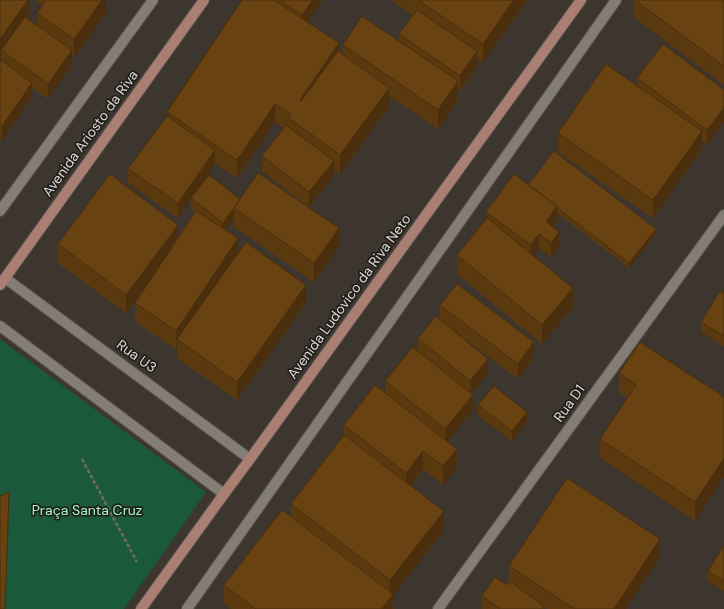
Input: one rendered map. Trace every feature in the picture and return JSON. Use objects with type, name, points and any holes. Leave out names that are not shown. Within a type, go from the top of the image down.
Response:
[{"type":"street","points":[[0,211],[153,0]]},
{"type":"street","name":"Avenida Ariosto da Riva","points":[[3,281],[204,0]]},
{"type":"street","name":"Avenida Ludovico da Riva Neto","points":[[141,609],[581,0]]},
{"type":"street","points":[[187,609],[616,0]]},
{"type":"street","name":"Rua D1","points":[[438,609],[724,215]]},
{"type":"street","name":"Rua U3","points":[[3,281],[250,459]]},
{"type":"street","points":[[0,326],[224,494]]},
{"type":"path","points":[[82,459],[137,562]]},
{"type":"green space","name":"Praça Santa Cruz","points":[[0,339],[206,492],[124,609],[0,609]]},
{"type":"building","points":[[0,0],[28,0],[0,39]]},
{"type":"building","points":[[46,0],[102,0],[74,39],[37,13]]},
{"type":"building","points":[[242,0],[274,0],[339,43],[300,100],[301,101],[338,51],[389,88],[340,155],[289,118],[291,114],[275,104],[237,160],[167,112]]},
{"type":"building","points":[[280,0],[313,0],[302,15]]},
{"type":"building","points":[[418,0],[514,0],[483,44]]},
{"type":"building","points":[[635,0],[724,0],[724,66]]},
{"type":"building","points":[[417,10],[477,51],[460,76],[399,34]]},
{"type":"building","points":[[362,16],[458,81],[438,110],[343,45]]},
{"type":"building","points":[[25,17],[72,50],[48,84],[1,50]]},
{"type":"building","points":[[663,44],[724,90],[724,108],[707,130],[637,78]]},
{"type":"building","points":[[1,60],[32,83],[2,126],[0,124]]},
{"type":"building","points":[[606,64],[702,131],[653,200],[558,133]]},
{"type":"building","points":[[167,116],[215,150],[178,203],[128,169]]},
{"type":"building","points":[[286,125],[334,161],[309,192],[262,156]]},
{"type":"building","points":[[554,151],[656,229],[629,263],[528,185]]},
{"type":"building","points":[[258,173],[339,228],[314,263],[234,208]]},
{"type":"building","points":[[110,174],[178,225],[126,295],[58,244]]},
{"type":"building","points":[[514,174],[557,206],[546,222],[559,232],[551,243],[539,234],[531,245],[486,212]]},
{"type":"building","points":[[209,175],[240,199],[223,223],[191,198]]},
{"type":"building","points":[[196,211],[238,238],[176,331],[135,303]]},
{"type":"building","points":[[487,218],[573,288],[542,325],[457,255]]},
{"type":"building","points":[[246,242],[306,285],[237,382],[177,339]]},
{"type":"building","points":[[457,284],[534,342],[518,364],[440,305]]},
{"type":"building","points":[[720,291],[724,293],[724,336],[701,322]]},
{"type":"building","points":[[436,316],[488,359],[470,381],[418,338]]},
{"type":"building","points":[[640,342],[724,397],[724,458],[695,502],[600,439],[636,385],[619,373]]},
{"type":"building","points":[[413,347],[473,395],[445,429],[385,381]]},
{"type":"building","points":[[375,385],[457,449],[443,466],[423,451],[406,473],[344,425]]},
{"type":"building","points":[[494,386],[527,412],[512,431],[478,405]]},
{"type":"building","points":[[344,435],[444,511],[390,580],[291,504]]},
{"type":"building","points":[[567,478],[660,539],[614,609],[575,609],[509,566]]},
{"type":"building","points":[[9,492],[5,609],[0,609],[0,496]]},
{"type":"building","points":[[282,510],[393,594],[382,609],[256,609],[224,585]]},
{"type":"building","points":[[724,545],[724,581],[708,571]]},
{"type":"building","points":[[495,577],[507,585],[509,581],[544,606],[542,609],[500,609],[482,596]]}]
